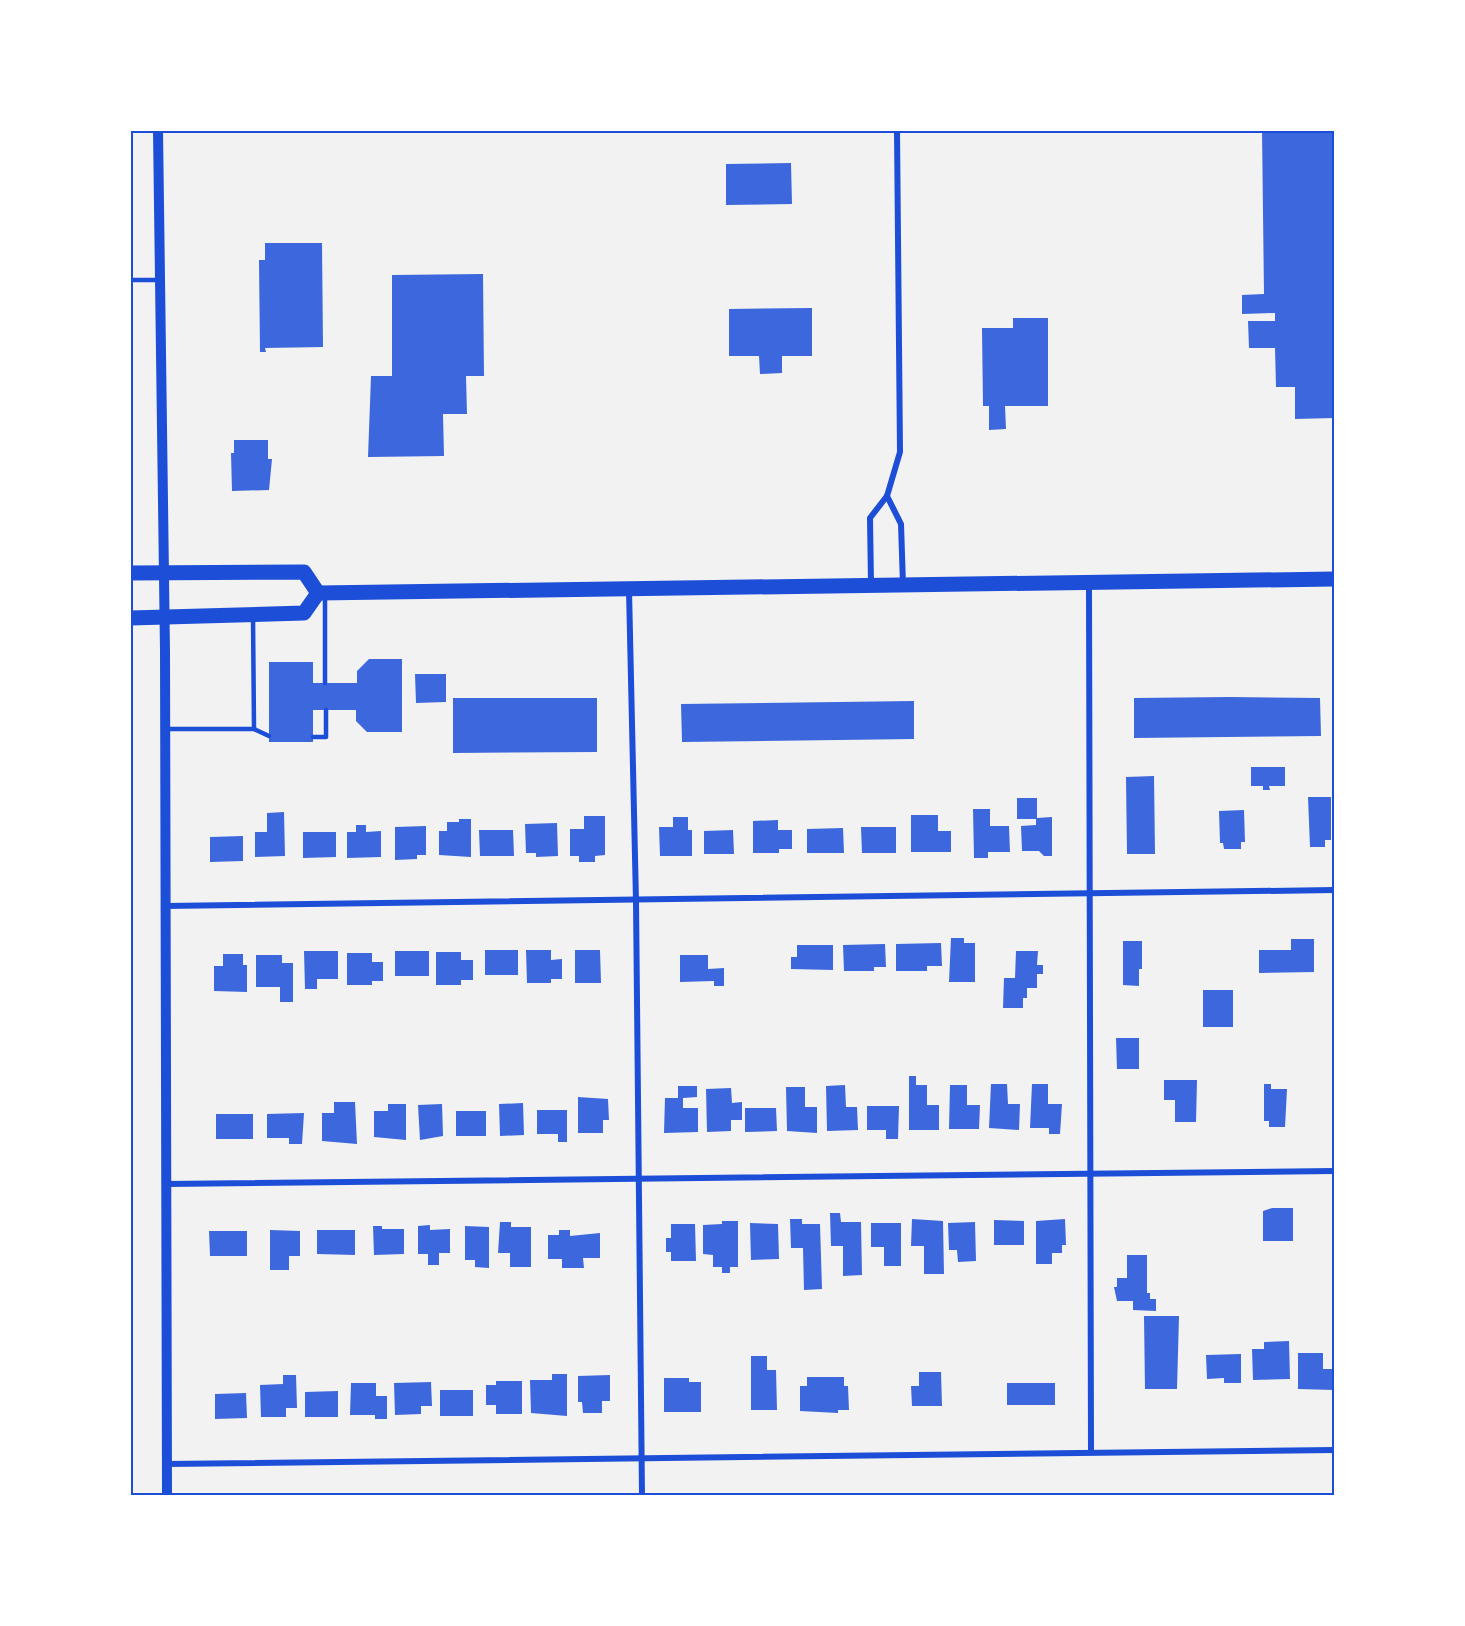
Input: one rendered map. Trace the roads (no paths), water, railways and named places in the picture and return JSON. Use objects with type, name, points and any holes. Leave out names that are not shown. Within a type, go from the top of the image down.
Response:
[{"type":"main road","points":[[130,573],[304,572],[322,593]]},
{"type":"main road","points":[[130,618],[304,613],[322,593],[1335,579]]},
{"type":"street","points":[[158,130],[164,573],[167,1496]]},
{"type":"street","points":[[871,586],[870,518],[887,496],[900,452],[897,130]]},
{"type":"street","points":[[887,496],[901,524],[903,585]]},
{"type":"street","points":[[1089,583],[1090,1452]]},
{"type":"street","points":[[628,589],[636,901],[642,1496]]},
{"type":"street","points":[[165,906],[1335,890]]},
{"type":"street","points":[[166,1184],[1335,1171]]},
{"type":"street","points":[[166,1464],[1335,1450]]},
{"type":"lane","points":[[130,280],[160,280]]},
{"type":"lane","points":[[322,593],[325,683]]},
{"type":"lane","points":[[253,616],[254,729]]},
{"type":"lane","points":[[313,737],[326,737],[326,710]]},
{"type":"lane","points":[[165,729],[254,729],[269,736]]}]
